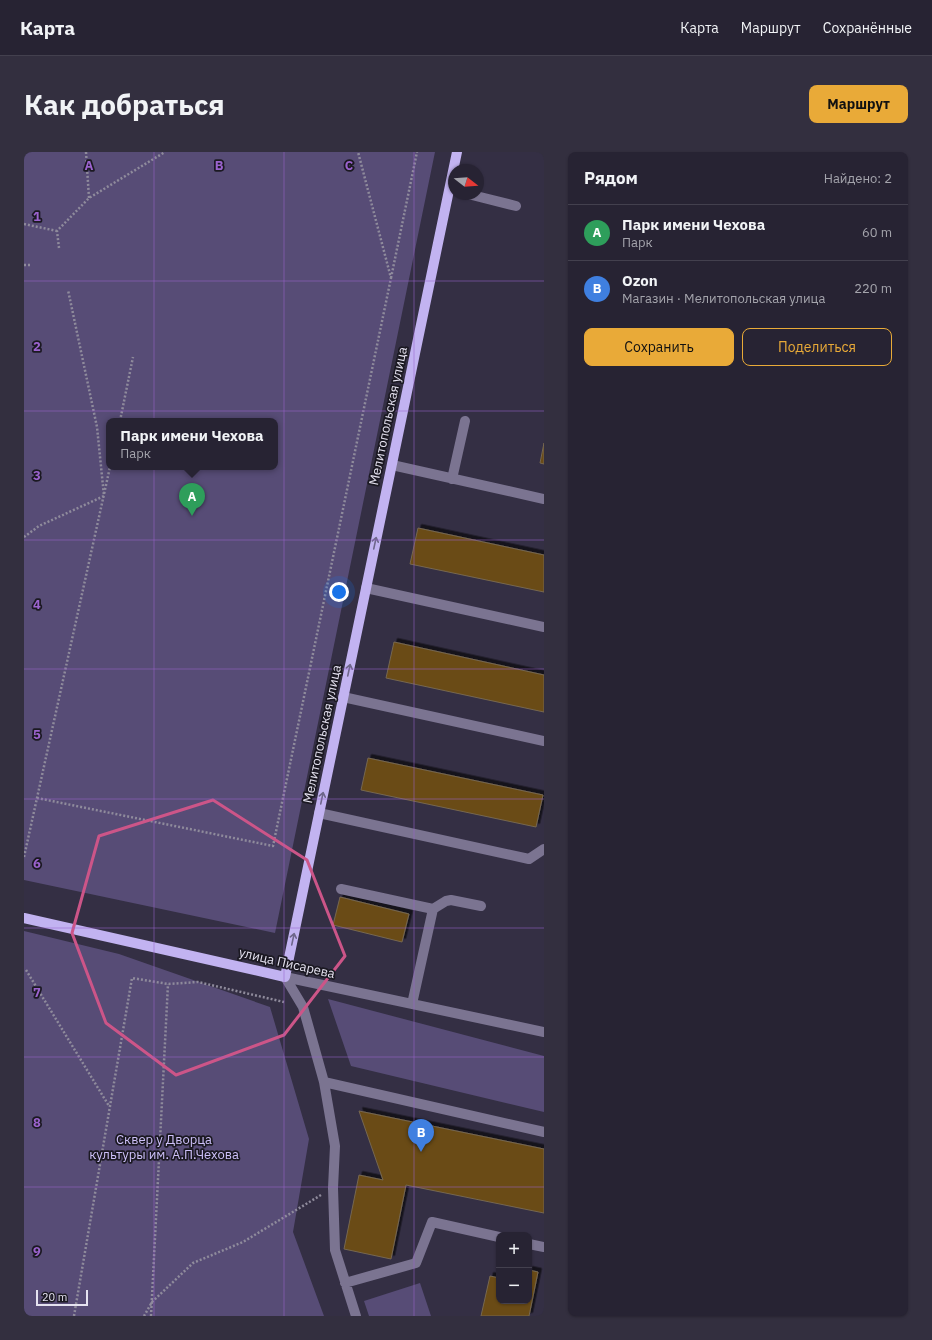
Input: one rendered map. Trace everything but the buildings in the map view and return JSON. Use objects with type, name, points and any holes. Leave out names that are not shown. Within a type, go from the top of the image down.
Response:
[{"type":"main road","name":"Мелитопольская улица","points":[[455,164],[457,152]]},
{"type":"main road","name":"Мелитопольская улица","points":[[285,977],[449,200]]},
{"type":"main road","name":"улица Писарева","points":[[24,918],[285,977]]},
{"type":"street","points":[[484,198],[516,206]]},
{"type":"street","points":[[452,479],[465,421]]},
{"type":"street","points":[[392,466],[544,499]]},
{"type":"street","points":[[366,588],[544,627]]},
{"type":"street","points":[[343,697],[544,741]]},
{"type":"street","points":[[319,813],[528,859],[544,849]]},
{"type":"street","points":[[341,889],[433,909]]},
{"type":"street","points":[[412,1004],[433,909],[446,900],[481,906]]},
{"type":"street","points":[[285,977],[303,1007],[324,1082],[335,1146],[333,1188],[335,1250],[356,1316]]},
{"type":"street","name":"улица Писарева","points":[[285,977],[544,1032]]},
{"type":"street","points":[[324,1082],[544,1132]]},
{"type":"street","points":[[346,1284],[416,1263],[432,1222],[496,1236]]},
{"type":"street","points":[[532,1245],[544,1247]]},
{"type":"path","points":[[86,152],[89,198]]},
{"type":"path","points":[[58,248],[57,231],[89,198],[165,152]]},
{"type":"path","points":[[358,152],[391,278]]},
{"type":"path","points":[[37,798],[273,846],[417,152]]},
{"type":"path","points":[[24,224],[57,231]]},
{"type":"path","points":[[24,265],[32,265]]},
{"type":"path","points":[[68,290],[97,427],[104,496]]},
{"type":"path","points":[[121,418],[133,357]]},
{"type":"path","points":[[24,857],[109,470]]},
{"type":"path","points":[[24,537],[40,526],[104,496]]},
{"type":"path","points":[[26,970],[110,1107]]},
{"type":"path","points":[[74,1316],[132,978],[168,984],[198,982],[303,1007]]},
{"type":"path","points":[[151,1316],[168,984]]},
{"type":"path","points":[[144,1316],[152,1302],[194,1263],[243,1242],[308,1203]]},
{"type":"highlighted area","points":[[213,800],[307,860],[345,956],[284,1035],[176,1075],[106,1023],[72,933],[99,836]]},
{"type":"green space","points":[[24,152],[435,152],[275,933],[24,880]]},
{"type":"green space","name":"Сквер у Дворца культуры им. А.П.Чехова","points":[[24,931],[119,954],[270,1007],[309,1139],[293,1232],[324,1316],[24,1316]]},
{"type":"green space","points":[[328,999],[544,1056],[544,1112],[351,1066]]},
{"type":"green space","points":[[420,1283],[431,1316],[369,1316],[364,1301]]},
{"type":"place","name":"Парк имени Чехова","points":[[192,516]]},
{"type":"place","name":"Ozon","points":[[421,1152]]}]
